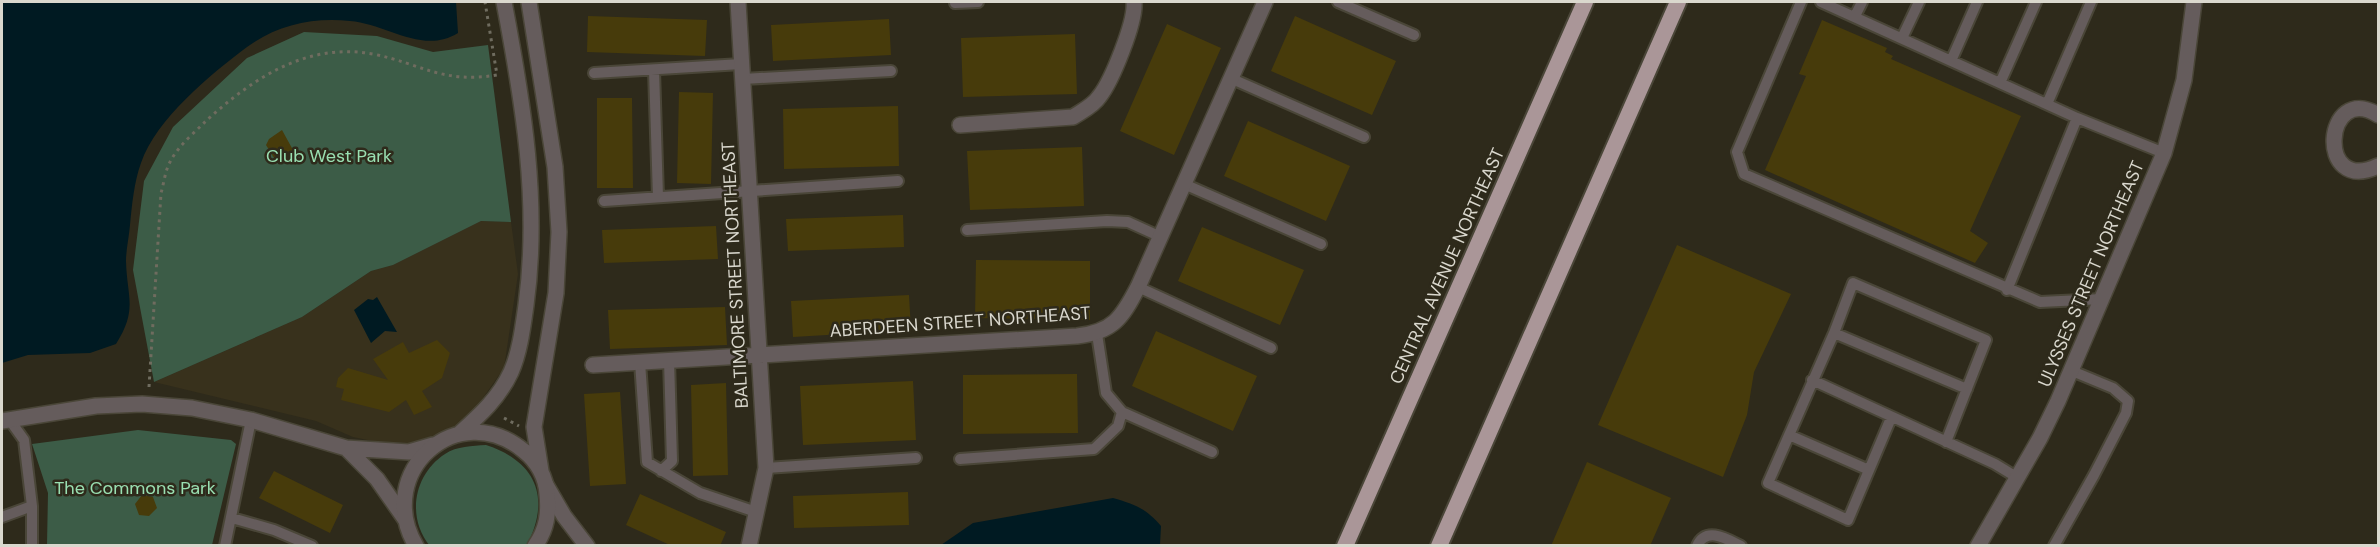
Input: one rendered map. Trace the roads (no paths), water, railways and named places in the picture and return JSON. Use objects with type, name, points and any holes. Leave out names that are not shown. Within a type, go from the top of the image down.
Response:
[{"type":"highway","name":"CENTRAL AVENUE NORTHEAST","points":[[1345,546],[1585,2]]},
{"type":"highway","points":[[1439,546],[1678,2]]},
{"type":"street","points":[[5,420],[96,406],[142,404],[192,408],[251,420],[346,448],[409,452],[433,446],[459,434],[489,406],[511,371],[524,318],[530,275],[529,168],[519,82],[504,2]]},
{"type":"street","points":[[529,2],[555,167],[559,210],[556,293],[534,427],[549,511],[543,535],[536,546]]},
{"type":"street","name":"BALTIMORE STREET NORTHEAST","points":[[738,2],[766,468],[749,546]]},
{"type":"street","points":[[960,125],[1073,117],[1087,108],[1099,98],[1113,71],[1131,22],[1134,2]]},
{"type":"street","name":"ABERDEEN STREET NORTHEAST","points":[[593,364],[1097,334],[1113,326],[1138,287],[1265,2]]},
{"type":"street","name":"ULYSSES STREET NORTHEAST","points":[[1978,546],[2040,438],[2072,371],[2164,153],[2184,80],[2194,2]]},
{"type":"street","points":[[2379,114],[2364,110],[2344,116],[2333,133],[2332,143],[2335,154],[2349,168],[2368,170],[2379,166]]},
{"type":"street","points":[[459,434],[478,432],[497,435],[514,443],[530,455],[564,516],[587,546]]},
{"type":"street","points":[[405,519],[403,498],[408,478],[418,460],[433,446]]},
{"type":"street","points":[[346,448],[377,479],[405,519],[416,546]]},
{"type":"lane","points":[[955,3],[978,2]]},
{"type":"lane","points":[[1338,2],[1414,35]]},
{"type":"lane","points":[[1800,2],[1737,152],[1744,174],[2007,290],[2040,302],[2103,299]]},
{"type":"lane","points":[[1821,2],[2077,118],[2164,153]]},
{"type":"lane","points":[[1855,16],[1862,2]]},
{"type":"lane","points":[[1902,38],[1919,2]]},
{"type":"lane","points":[[1952,60],[1977,2]]},
{"type":"lane","points":[[2000,83],[2036,2]]},
{"type":"lane","points":[[2046,104],[2091,2]]},
{"type":"lane","points":[[654,70],[658,197]]},
{"type":"lane","points":[[594,73],[654,70],[742,72],[891,70]]},
{"type":"lane","points":[[1230,78],[1364,137]]},
{"type":"lane","points":[[2007,290],[2077,118]]},
{"type":"lane","points":[[604,201],[898,182]]},
{"type":"lane","points":[[1184,184],[1321,244]]},
{"type":"lane","points":[[967,230],[1107,221],[1128,222],[1161,237]]},
{"type":"lane","points":[[1891,418],[1848,520],[1768,483],[1834,333],[1853,283],[1986,339],[1946,442]]},
{"type":"lane","points":[[1138,287],[1271,348]]},
{"type":"lane","points":[[1834,333],[1967,389]]},
{"type":"lane","points":[[1097,334],[1106,393],[1122,412],[1212,452]]},
{"type":"lane","points":[[661,471],[672,461],[669,360]]},
{"type":"lane","points":[[639,362],[647,462],[700,493],[756,512]]},
{"type":"lane","points":[[2054,546],[2126,413],[2128,401],[2113,388],[2072,371]]},
{"type":"lane","points":[[1812,380],[1995,464],[2018,478]]},
{"type":"lane","points":[[960,459],[1094,449],[1118,426],[1122,412]]},
{"type":"lane","points":[[5,420],[24,440],[32,506],[32,546]]},
{"type":"lane","points":[[225,546],[251,420]]},
{"type":"lane","points":[[1789,435],[1869,470]]},
{"type":"lane","points":[[766,468],[916,458]]},
{"type":"lane","points":[[2,517],[32,506]]},
{"type":"lane","points":[[232,518],[274,530],[312,546]]},
{"type":"lane","points":[[1697,546],[1704,537],[1717,534],[1741,546]]},
{"type":"water","points":[[2,2],[456,2],[458,33],[445,39],[418,40],[364,23],[323,20],[283,28],[247,47],[217,70],[186,99],[148,146],[137,178],[126,257],[129,312],[123,332],[116,344],[90,353],[28,355],[2,363]]},
{"type":"water","points":[[377,297],[397,332],[385,331],[371,343],[354,310],[368,299],[373,300]]},
{"type":"water","points":[[1113,498],[1140,508],[1156,520],[1161,526],[1160,545],[941,545],[973,523]]},
{"type":"park label","name":"Club West Park","points":[[329,156]]},
{"type":"park label","name":"The Commons Park","points":[[135,488]]}]
